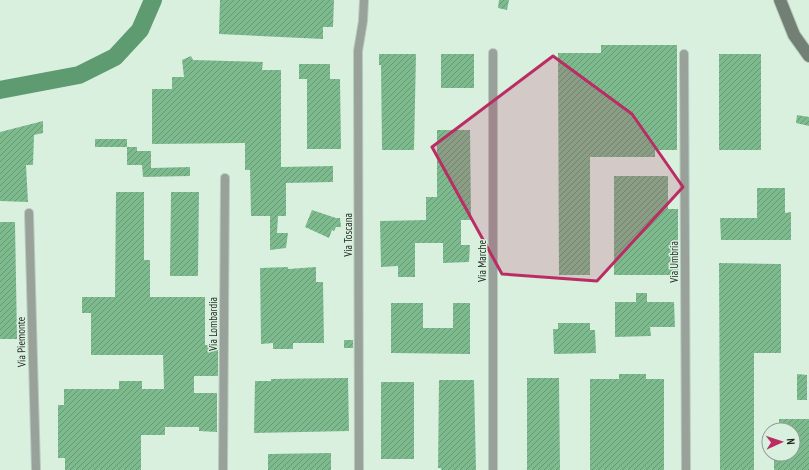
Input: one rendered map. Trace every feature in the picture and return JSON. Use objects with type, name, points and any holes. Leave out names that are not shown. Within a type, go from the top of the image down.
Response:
[{"type":"street","name":"Via Toscana","points":[[359,470],[358,50],[363,21],[364,0]]},
{"type":"street","points":[[780,0],[794,35],[809,56]]},
{"type":"street","name":"Via Marche","points":[[493,53],[493,470]]},
{"type":"street","name":"Via Umbria","points":[[684,54],[686,470]]},
{"type":"street","name":"Via Lombardia","points":[[224,470],[225,178]]},
{"type":"street","name":"Via Piemonte","points":[[29,213],[36,470]]},
{"type":"highlighted area","points":[[553,56],[632,114],[683,187],[597,281],[502,274],[432,147]]},
{"type":"building","points":[[220,0],[334,0],[333,27],[323,27],[323,39],[219,34]]},
{"type":"building","points":[[499,0],[509,0],[507,10],[498,8]]},
{"type":"building","points":[[601,45],[677,45],[677,150],[655,150],[655,157],[590,157],[590,275],[559,275],[558,53],[601,53]]},
{"type":"building","points":[[379,54],[416,54],[414,150],[382,150],[381,65],[379,65]]},
{"type":"building","points":[[441,54],[474,54],[474,88],[441,88]]},
{"type":"building","points":[[719,54],[761,54],[761,150],[719,150]]},
{"type":"building","points":[[191,56],[193,60],[263,62],[262,70],[281,70],[281,167],[333,166],[333,182],[286,183],[286,216],[278,216],[277,233],[288,233],[286,248],[270,250],[270,216],[251,216],[250,170],[245,170],[245,143],[152,144],[152,89],[172,89],[172,77],[184,77],[182,60]]},
{"type":"building","points":[[299,64],[330,64],[330,79],[340,79],[341,149],[307,149],[307,79],[299,79]]},
{"type":"building","points":[[797,115],[809,117],[809,126],[796,123]]},
{"type":"building","points":[[43,121],[43,133],[34,135],[33,165],[26,165],[28,202],[0,201],[0,132]]},
{"type":"building","points":[[437,130],[470,130],[471,220],[461,220],[461,245],[470,245],[469,262],[443,263],[443,243],[415,243],[415,277],[398,277],[398,266],[381,267],[380,221],[426,220],[426,197],[437,197]]},
{"type":"building","points":[[95,139],[127,139],[127,147],[95,147]]},
{"type":"building","points":[[127,147],[137,147],[137,151],[151,151],[151,168],[190,167],[190,176],[143,177],[142,165],[127,165]]},
{"type":"building","points":[[614,176],[668,176],[668,209],[678,209],[678,275],[614,275]]},
{"type":"building","points":[[757,188],[785,188],[785,213],[791,212],[791,240],[721,240],[720,218],[757,218]]},
{"type":"building","points":[[116,192],[144,192],[144,260],[150,260],[150,297],[205,297],[205,345],[218,345],[218,376],[194,376],[194,393],[217,393],[217,432],[199,431],[199,427],[165,427],[165,435],[141,435],[141,470],[65,470],[65,458],[58,458],[58,405],[64,405],[64,389],[119,389],[119,381],[142,381],[142,389],[164,389],[163,355],[91,355],[91,313],[82,313],[82,297],[115,297]]},
{"type":"building","points":[[171,192],[199,192],[198,276],[170,276]]},
{"type":"building","points":[[312,210],[340,218],[341,227],[336,227],[334,231],[332,230],[329,238],[305,227]]},
{"type":"building","points":[[0,222],[15,222],[17,339],[0,339]]},
{"type":"building","points":[[719,263],[781,264],[781,353],[754,353],[754,470],[720,470]]},
{"type":"building","points":[[288,267],[288,269],[316,267],[316,282],[323,282],[324,343],[293,343],[293,349],[273,349],[273,343],[261,344],[260,268]]},
{"type":"building","points":[[636,293],[647,293],[647,302],[674,302],[675,327],[650,327],[651,336],[615,337],[615,302],[636,302]]},
{"type":"building","points":[[391,303],[423,303],[423,328],[453,328],[453,303],[470,303],[470,354],[391,353]]},
{"type":"building","points":[[558,323],[590,323],[590,330],[595,330],[596,353],[554,354],[553,329],[558,329]]},
{"type":"building","points":[[344,340],[353,340],[353,348],[344,348]]},
{"type":"building","points":[[619,374],[646,374],[646,379],[664,379],[664,470],[590,470],[590,379],[619,379]]},
{"type":"building","points":[[797,374],[807,375],[807,400],[797,400]]},
{"type":"building","points":[[348,378],[349,431],[254,433],[255,381],[271,381],[271,379]]},
{"type":"building","points":[[527,378],[559,378],[560,470],[527,470]]},
{"type":"building","points":[[439,380],[474,380],[476,470],[441,470],[441,468],[438,468]]},
{"type":"building","points":[[381,382],[414,382],[414,459],[381,459]]},
{"type":"building","points":[[779,419],[809,419],[809,470],[774,470],[774,462],[801,462],[801,422],[779,422]]},
{"type":"building","points":[[331,453],[331,470],[268,470],[268,454]]},
{"type":"waterway","points":[[0,90],[79,75],[115,57],[140,30],[153,0]]}]
